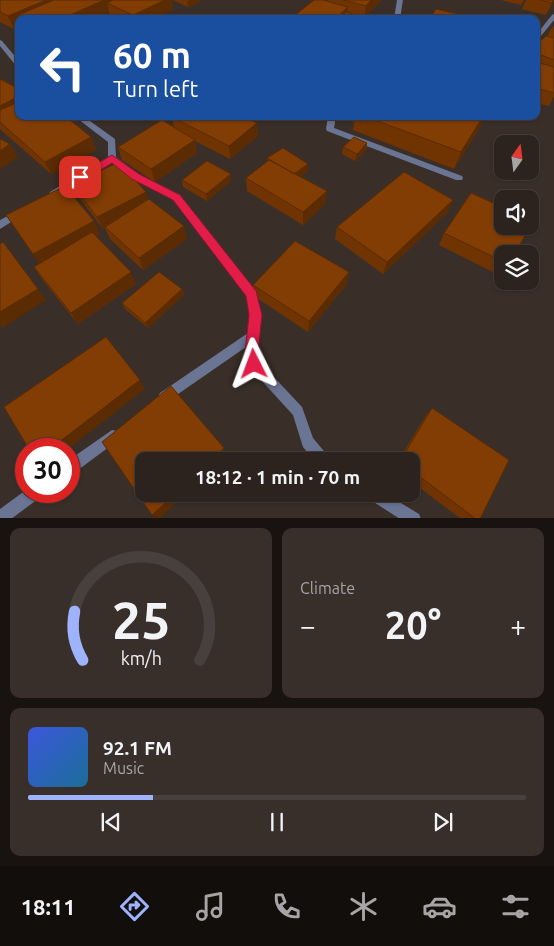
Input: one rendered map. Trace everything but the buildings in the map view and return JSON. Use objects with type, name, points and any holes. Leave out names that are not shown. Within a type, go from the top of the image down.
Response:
[{"type":"street","points":[[398,15],[400,0]]},
{"type":"street","points":[[540,35],[554,16]]},
{"type":"street","points":[[0,42],[15,61]]},
{"type":"street","points":[[83,120],[112,141],[112,158]]},
{"type":"street","points":[[331,120],[330,129],[459,178]]},
{"type":"street","points":[[48,196],[112,158]]},
{"type":"street","points":[[112,158],[136,177],[177,197],[252,294],[256,315],[252,352],[254,364],[298,411],[308,442],[316,452]]},
{"type":"street","points":[[0,225],[32,206]]},
{"type":"street","points":[[154,404],[253,336]]},
{"type":"street","points":[[80,460],[123,428]]},
{"type":"street","points":[[387,502],[414,518]]},
{"type":"street","points":[[0,518],[21,503]]},
{"type":"route","points":[[80,177],[112,158],[136,177],[177,197],[252,294],[256,315],[252,352],[254,364]]}]
